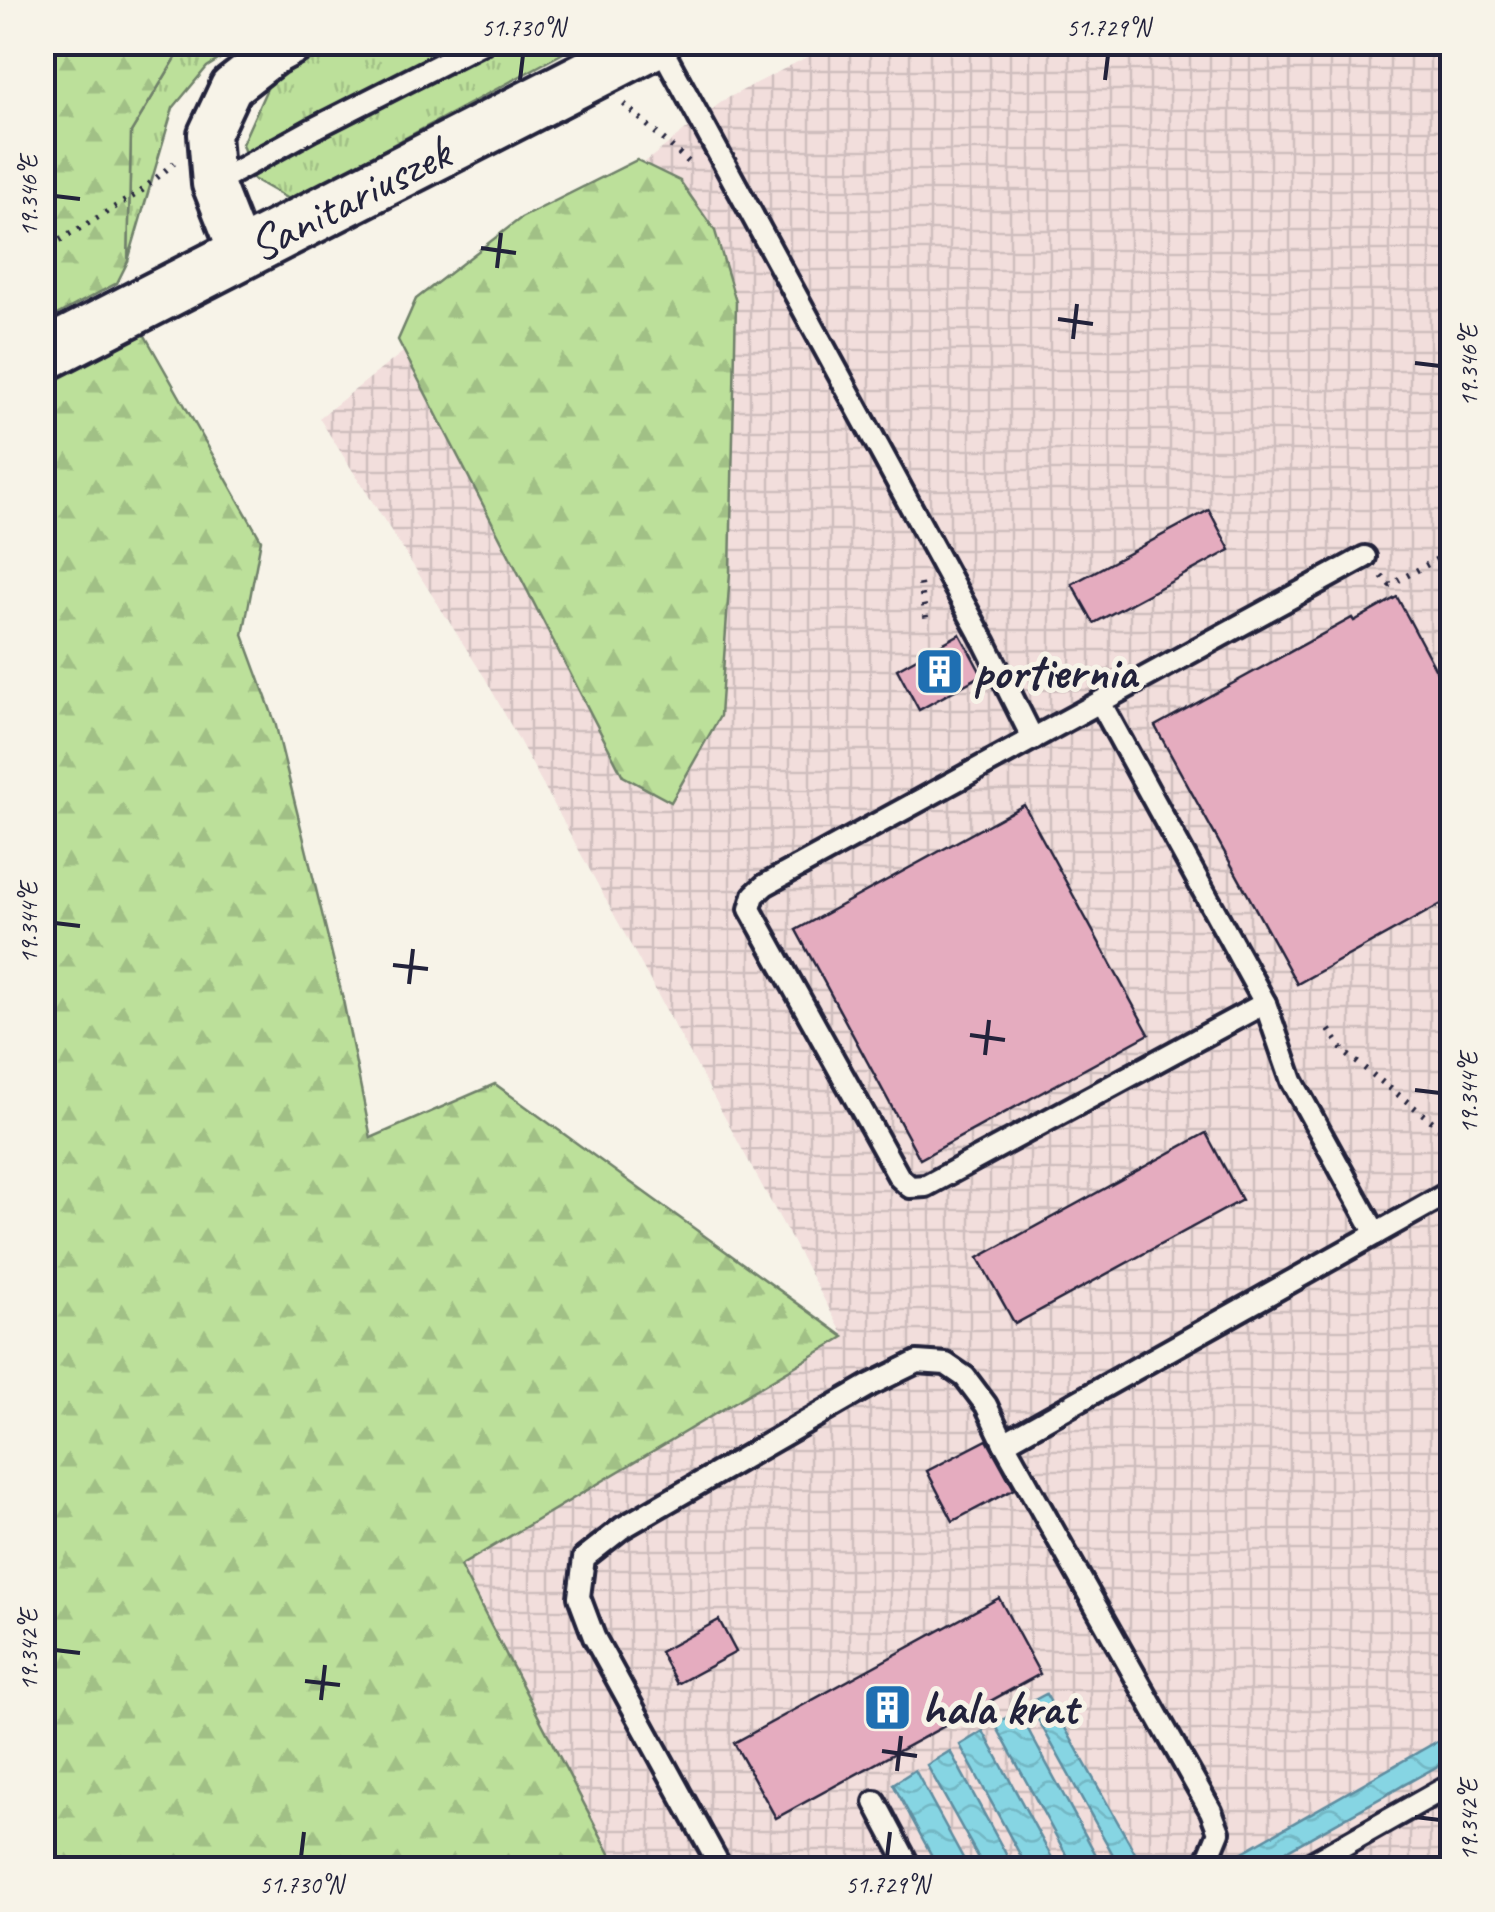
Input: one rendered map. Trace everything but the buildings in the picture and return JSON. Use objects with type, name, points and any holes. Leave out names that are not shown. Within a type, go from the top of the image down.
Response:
[{"type":"street","points":[[240,255],[213,184],[209,134],[231,87],[296,42]]},
{"type":"street","name":"Sanitariuszek","points":[[42,356],[656,42]]},
{"type":"lane","points":[[213,184],[484,42]]},
{"type":"lane","points":[[656,42],[985,643],[1033,739]]},
{"type":"lane","points":[[1265,1003],[926,1186],[910,1187],[899,1177],[750,909],[754,895],[765,885],[1365,556]]},
{"type":"lane","points":[[1100,702],[1265,1003],[1292,1081],[1376,1234]]},
{"type":"lane","points":[[1004,1442],[1452,1191]]},
{"type":"lane","points":[[722,1870],[594,1637],[579,1597],[584,1558],[622,1528],[891,1373],[917,1362],[946,1364],[966,1377],[986,1405],[1210,1811],[1219,1832],[1207,1860],[1192,1870]]},
{"type":"lane","points":[[1300,1870],[1452,1784]]},
{"type":"lane","points":[[875,1802],[911,1870]]},
{"type":"path","points":[[42,251],[140,192],[209,134]]},
{"type":"path","points":[[1365,556],[1390,586],[1452,551]]},
{"type":"path","points":[[1329,1030],[1344,1052],[1452,1137]]},
{"type":"shaded area","points":[[834,43],[1452,43],[1452,1869],[618,1869],[459,1566],[844,1336],[485,678],[319,418],[724,100]]},
{"type":"green space","points":[[43,42],[202,43],[177,56],[131,132],[128,261],[117,283],[43,322]]},
{"type":"green space","points":[[202,43],[245,43],[207,67],[173,108],[128,261],[131,132],[177,56]]},
{"type":"green space","points":[[327,43],[582,43],[290,200],[253,179],[242,144],[269,84]]},
{"type":"green space","points":[[637,160],[680,181],[715,231],[736,302],[730,572],[720,716],[671,802],[623,776],[398,340],[416,299],[521,218]]},
{"type":"green space","points":[[143,332],[261,540],[243,635],[275,722],[342,995],[371,1138],[495,1084],[844,1337],[460,1566],[618,1869],[43,1869],[43,384]]},
{"type":"water","points":[[1046,1694],[1144,1869],[1121,1869],[1029,1703]]},
{"type":"water","points":[[1018,1711],[1102,1866],[1074,1869],[995,1724]]},
{"type":"water","points":[[983,1731],[1058,1869],[1028,1869],[960,1745]]},
{"type":"water","points":[[1452,1733],[1452,1758],[1254,1869],[1211,1870]]},
{"type":"water","points":[[950,1751],[1014,1869],[985,1869],[927,1765]]},
{"type":"water","points":[[915,1770],[969,1869],[939,1869],[893,1784]]},
{"type":"place","name":"portiernia","points":[[939,672]]},
{"type":"place","name":"hala krat","points":[[887,1708]]}]
